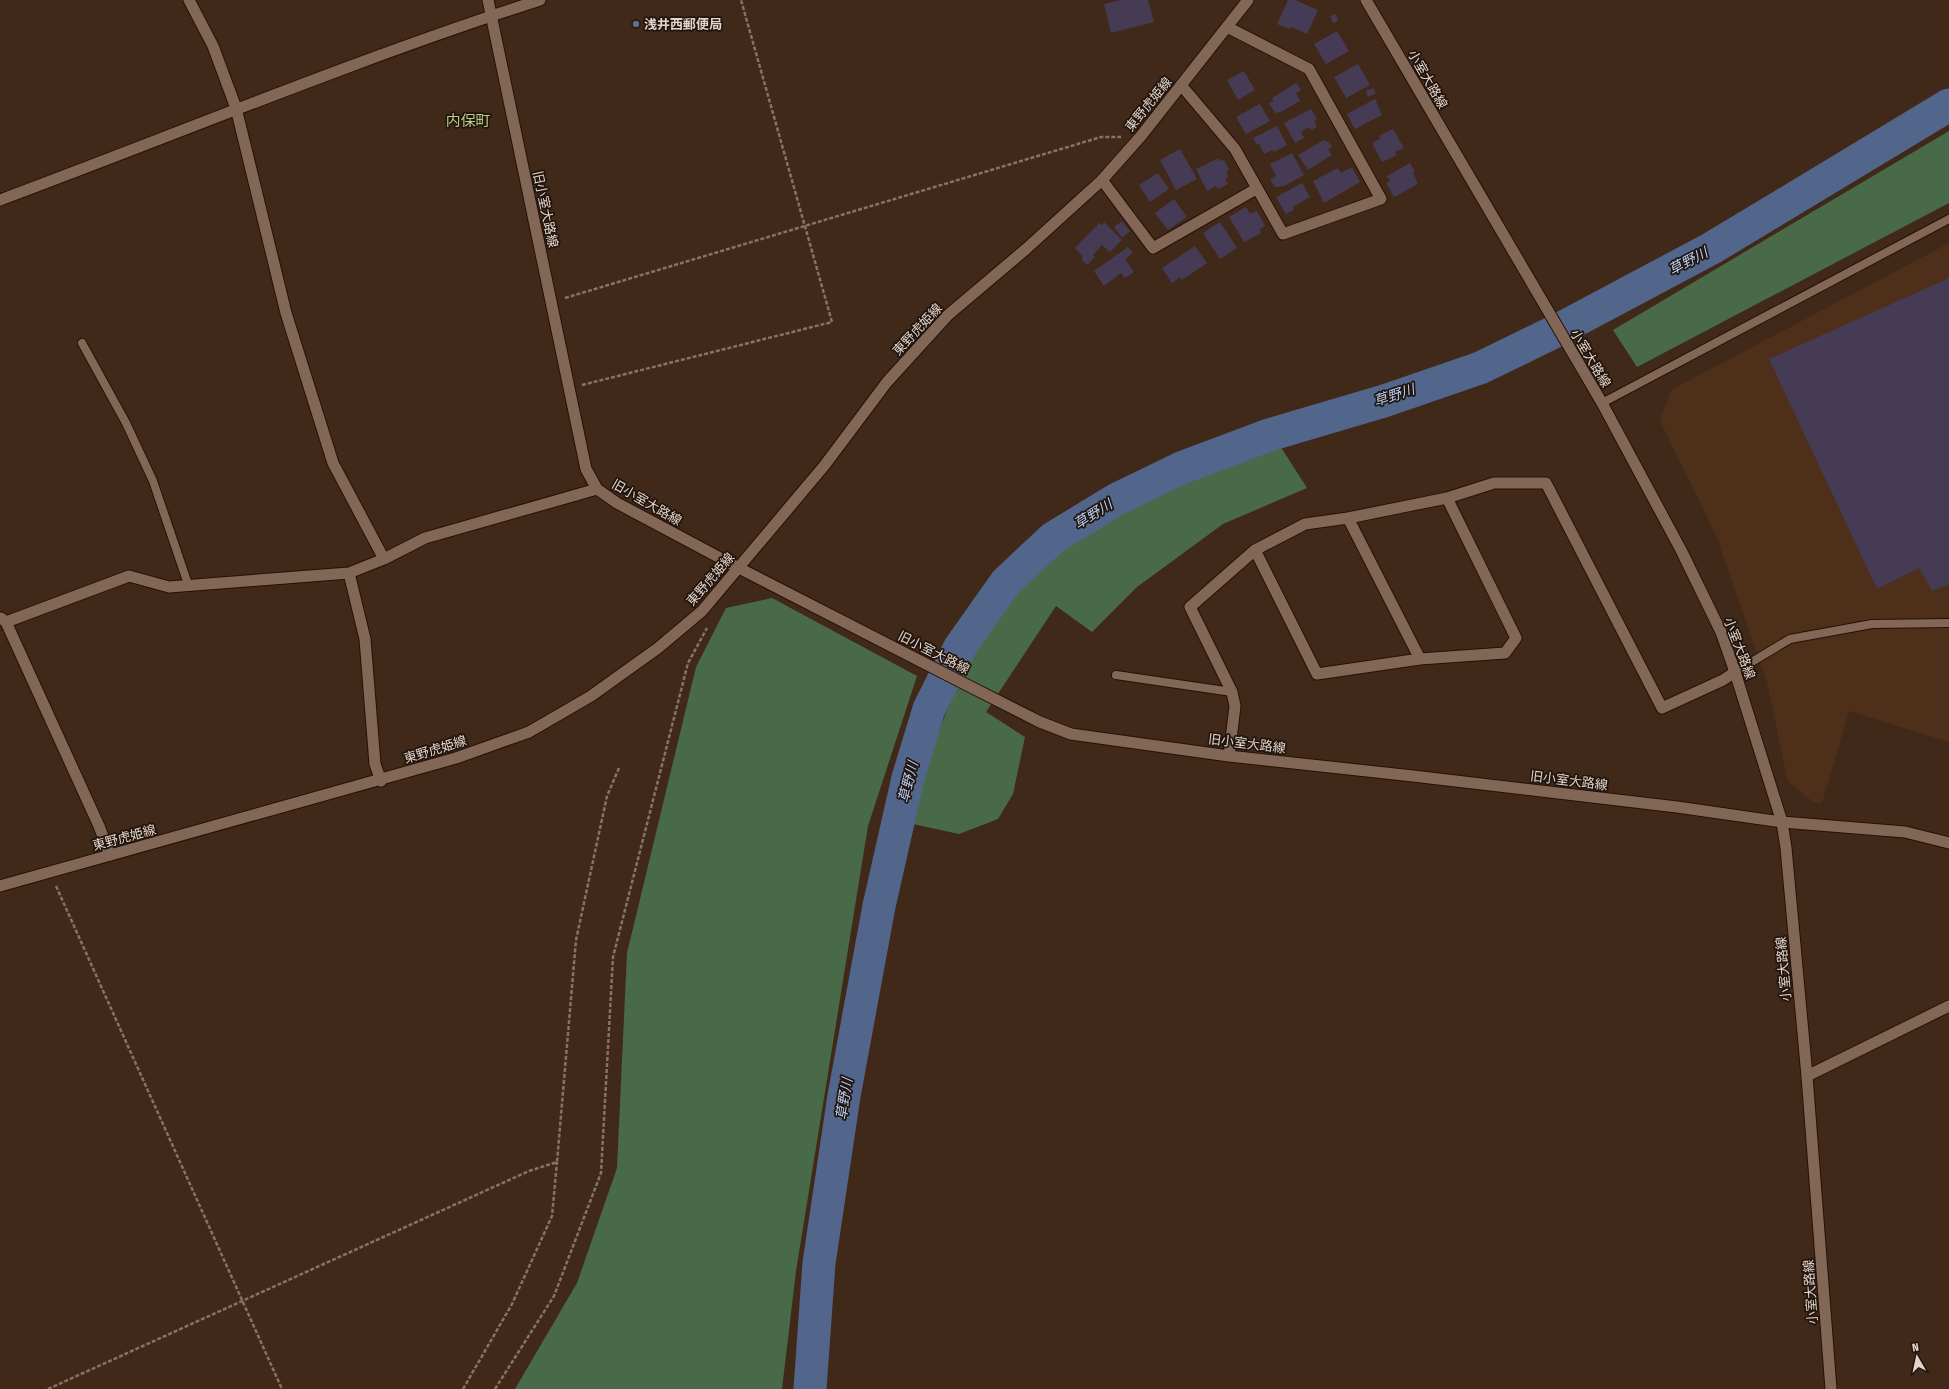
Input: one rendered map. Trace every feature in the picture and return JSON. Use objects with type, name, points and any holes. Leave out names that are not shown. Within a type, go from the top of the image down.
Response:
[{"type":"street","points":[[189,0],[213,46],[236,108],[286,313],[333,463],[384,559]]},
{"type":"street","name":"旧小室大路線","points":[[488,0],[586,470],[597,489],[617,503],[737,567],[1040,722],[1071,734],[1228,756],[1413,776],[1782,822],[1905,832],[1949,843]]},
{"type":"street","points":[[0,200],[127,153],[236,108],[400,46],[540,0]]},
{"type":"street","name":"東野虎姫線","points":[[0,886],[381,780],[456,758],[529,732],[590,696],[658,648],[702,611],[737,567],[824,466],[887,382],[948,315],[1026,249],[1102,180],[1141,136],[1248,0]]},
{"type":"street","name":"小室大路線","points":[[1366,0],[1599,400],[1681,550],[1721,632],[1735,672],[1782,822],[1786,848],[1807,1076],[1831,1389]]},
{"type":"street","points":[[1181,85],[1235,149],[1256,189],[1283,234],[1381,199],[1309,69],[1227,27]]},
{"type":"street","points":[[1102,180],[1153,248],[1256,189]]},
{"type":"street","points":[[1228,756],[1235,706],[1232,692],[1190,607],[1255,550],[1306,524],[1348,518],[1447,498],[1494,483],[1546,483],[1662,708],[1723,680],[1735,672]]},
{"type":"street","points":[[110,855],[99,826],[3,619],[130,576],[169,587],[189,587],[349,573],[384,559],[425,538],[597,489]]},
{"type":"street","points":[[1255,550],[1317,674],[1420,659],[1505,653],[1516,638],[1447,498]]},
{"type":"street","points":[[1348,518],[1420,659]]},
{"type":"street","points":[[349,573],[365,639],[375,764],[381,780]]},
{"type":"street","points":[[1807,1076],[1949,1006]]},
{"type":"lane","points":[[1599,400],[1949,219]]},
{"type":"lane","points":[[82,343],[126,423],[153,481],[189,587]]},
{"type":"lane","points":[[1735,672],[1790,639],[1872,624],[1949,623]]},
{"type":"lane","points":[[1116,675],[1232,692]]},
{"type":"path","points":[[570,389],[832,322],[806,225],[741,0]]},
{"type":"path","points":[[552,302],[1100,137],[1141,136]]},
{"type":"path","points":[[495,1389],[554,1296],[601,1173],[613,957],[688,663],[708,625]]},
{"type":"path","points":[[463,1389],[512,1304],[552,1216],[576,940],[607,796],[619,768]]},
{"type":"path","points":[[50,872],[282,1389]]},
{"type":"path","points":[[48,1389],[529,1171],[557,1162]]},
{"type":"shaded area","points":[[1949,243],[1949,742],[1849,711],[1822,803],[1813,802],[1788,782],[1767,682],[1715,533],[1660,421],[1671,390]]},
{"type":"green space","points":[[1949,131],[1949,203],[1637,367],[1613,330]]},
{"type":"green space","points":[[1275,438],[1307,488],[1223,524],[1137,587],[1092,632],[1056,606],[986,712],[1025,737],[1013,794],[998,819],[959,834],[904,822],[971,648],[1043,558],[1137,499]]},
{"type":"green space","points":[[772,598],[917,676],[868,826],[796,1271],[782,1389],[515,1389],[577,1283],[617,1168],[627,953],[696,667],[726,608]]},
{"type":"building","points":[[1121,0],[1148,0],[1154,22],[1111,33],[1104,4]]},
{"type":"building","points":[[1288,0],[1295,0],[1318,10],[1307,34],[1291,27],[1290,29],[1277,24]]},
{"type":"building","points":[[1336,14],[1338,21],[1333,23],[1330,16]]},
{"type":"building","points":[[1337,31],[1349,51],[1326,64],[1314,44]]},
{"type":"building","points":[[1358,64],[1370,85],[1346,98],[1334,77]]},
{"type":"building","points":[[1244,71],[1255,90],[1238,100],[1227,80]]},
{"type":"building","points":[[1296,83],[1301,90],[1296,93],[1300,101],[1281,112],[1275,113],[1269,103],[1274,101],[1272,98]]},
{"type":"building","points":[[1373,88],[1376,93],[1368,97],[1366,91]]},
{"type":"building","points":[[1375,99],[1382,115],[1355,129],[1347,114]]},
{"type":"building","points":[[1260,104],[1270,121],[1246,134],[1236,117]]},
{"type":"building","points":[[1311,109],[1317,119],[1314,121],[1317,127],[1311,130],[1309,127],[1301,132],[1304,138],[1295,143],[1284,123]]},
{"type":"building","points":[[1277,126],[1287,145],[1274,152],[1272,150],[1264,154],[1259,143],[1257,145],[1253,138]]},
{"type":"building","points":[[1393,129],[1404,148],[1395,152],[1397,155],[1382,162],[1372,143],[1381,138],[1379,136]]},
{"type":"building","points":[[1324,140],[1326,142],[1328,141],[1332,147],[1328,149],[1332,155],[1308,170],[1298,155]]},
{"type":"building","points":[[1180,149],[1197,179],[1176,190],[1160,160]]},
{"type":"building","points":[[1292,153],[1304,175],[1284,186],[1275,187],[1270,180],[1276,176],[1270,164]]},
{"type":"building","points":[[1219,158],[1220,161],[1224,160],[1229,170],[1226,172],[1228,177],[1225,179],[1228,184],[1218,189],[1216,186],[1207,191],[1196,169]]},
{"type":"building","points":[[1410,163],[1415,172],[1413,173],[1418,184],[1394,197],[1386,183],[1390,181],[1387,176]]},
{"type":"building","points":[[1352,167],[1360,182],[1324,203],[1313,181],[1338,168],[1341,173]]},
{"type":"building","points":[[1158,173],[1169,189],[1150,202],[1139,185]]},
{"type":"building","points":[[1302,183],[1310,197],[1293,207],[1294,210],[1286,214],[1276,197]]},
{"type":"building","points":[[1174,199],[1187,217],[1168,230],[1155,213]]},
{"type":"building","points":[[1246,207],[1250,214],[1257,211],[1265,226],[1260,229],[1261,233],[1244,242],[1229,217]]},
{"type":"building","points":[[1122,221],[1130,231],[1122,238],[1114,227]]},
{"type":"building","points":[[1104,222],[1122,240],[1110,252],[1102,245],[1093,255],[1095,257],[1087,265],[1081,259],[1083,257],[1075,248],[1099,223],[1102,225]]},
{"type":"building","points":[[1220,222],[1237,248],[1220,259],[1203,233]]},
{"type":"building","points":[[1195,246],[1207,263],[1182,280],[1180,277],[1172,283],[1162,268]]},
{"type":"building","points":[[1128,247],[1133,253],[1125,259],[1134,272],[1125,278],[1121,273],[1104,286],[1094,271]]},
{"type":"building","points":[[1949,278],[1949,584],[1932,591],[1919,568],[1877,589],[1769,359]]},
{"type":"waterway","name":"草野川","points":[[810,1389],[819,1263],[844,1096],[879,906],[908,778],[929,709],[960,647],[1006,582],[1053,538],[1117,499],[1181,468],[1269,435],[1384,401],[1480,368],[1558,330],[1712,248],[1949,105]]},
{"type":"place","name":"浅井西郵便局","points":[[636,24]]},
{"type":"district","name":"内保町","points":[[468,121]]}]
